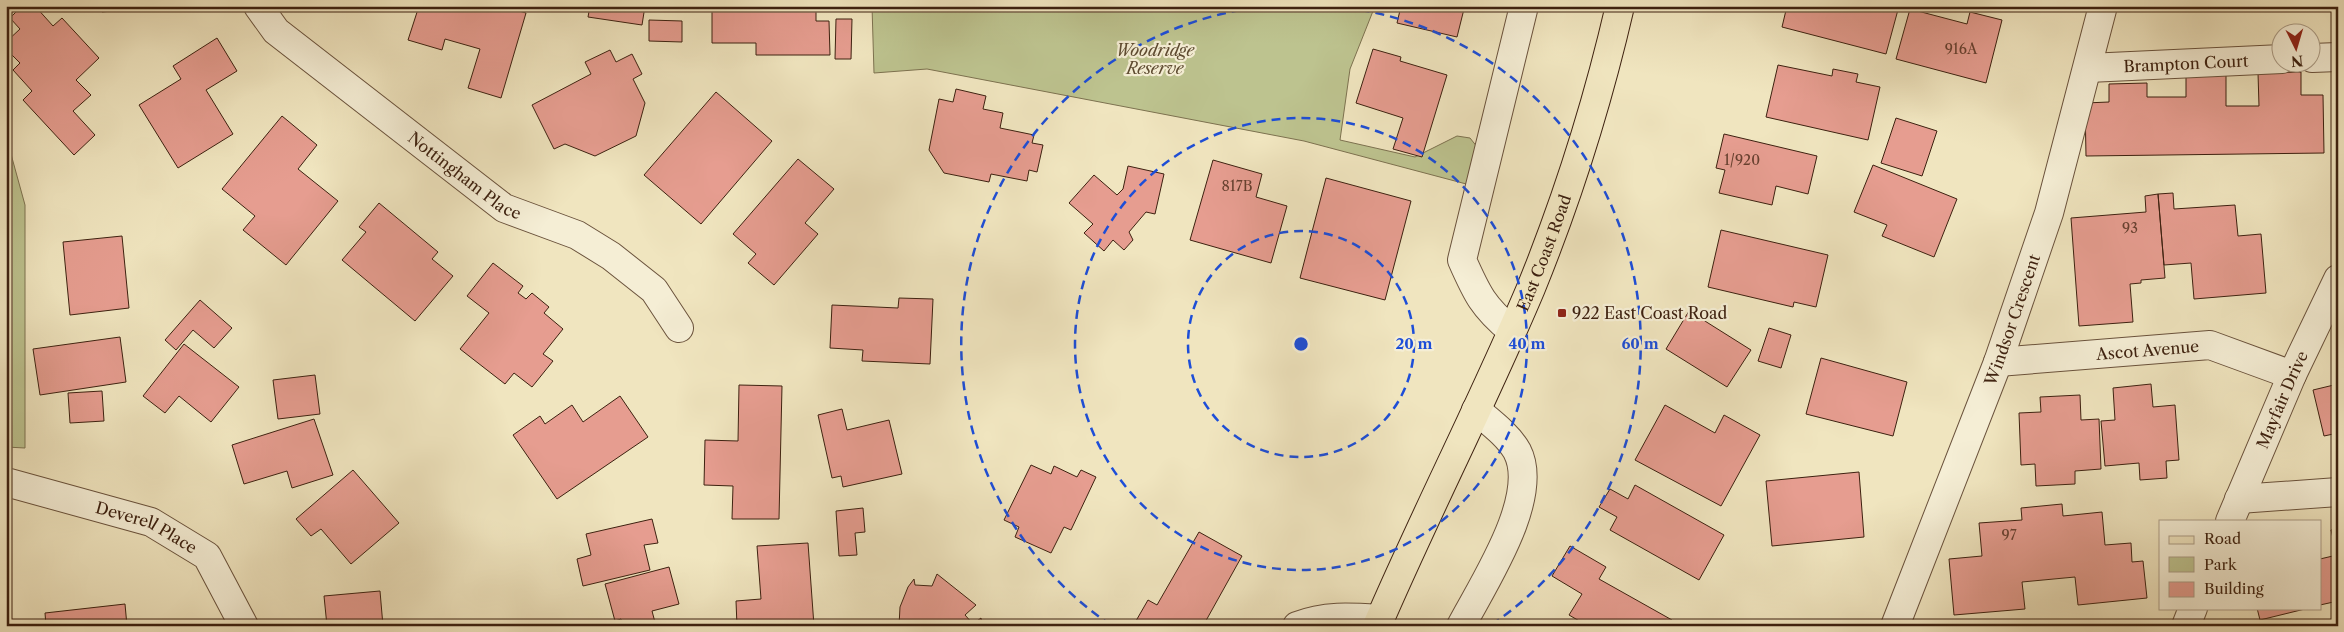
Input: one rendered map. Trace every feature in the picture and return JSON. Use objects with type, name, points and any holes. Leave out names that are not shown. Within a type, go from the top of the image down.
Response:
[{"type":"main road","name":"East Coast Road","points":[[1379,622],[1531,288],[1563,200],[1595,98],[1620,6]]},
{"type":"street","name":"Nottingham Place","points":[[258,6],[276,31],[504,208],[577,234],[611,256],[654,290],[679,328]]},
{"type":"street","points":[[1512,331],[1492,315],[1478,296],[1462,260],[1524,6]]},
{"type":"street","name":"Windsor Crescent","points":[[1895,626],[1998,362],[2049,213],[2103,6]]},
{"type":"street","points":[[2322,58],[2338,57]]},
{"type":"street","name":"Brampton Court","points":[[2088,68],[2272,59]]},
{"type":"street","name":"Mayfair Drive","points":[[2234,510],[2292,375],[2338,279]]},
{"type":"street","name":"Ascot Avenue","points":[[1998,362],[2210,345],[2292,375]]},
{"type":"street","points":[[1461,626],[1516,519],[1523,481],[1522,466],[1517,452],[1508,439],[1476,410]]},
{"type":"street","name":"Deverell Place","points":[[6,482],[151,522],[206,556],[244,626]]},
{"type":"street","points":[[2234,510],[2338,492]]},
{"type":"street","points":[[2186,626],[2192,610]]},
{"type":"street","points":[[1297,626],[1314,619],[1332,616],[1379,622]]},
{"type":"green space","name":"Woodridge Reserve","points":[[872,6],[1375,6],[1350,69],[1340,140],[1415,157],[1457,136],[1470,138],[1478,148],[1470,185],[1304,141],[927,69],[874,73]]},
{"type":"green space","points":[[6,136],[25,205],[25,448],[6,447]]},
{"type":"building","points":[[22,6],[35,6],[53,26],[62,18],[99,58],[76,80],[91,95],[73,111],[95,135],[74,155],[23,100],[32,91],[13,70],[20,63],[6,49],[6,42],[20,29],[10,18]]},
{"type":"building","points":[[102,6],[160,6],[102,12]]},
{"type":"building","points":[[419,6],[502,6],[526,13],[501,98],[468,88],[480,49],[445,39],[442,50],[408,40]]},
{"type":"building","points":[[590,6],[645,6],[642,25],[588,17]]},
{"type":"building","points":[[712,6],[816,6],[816,21],[829,21],[830,55],[756,55],[756,43],[712,43]]},
{"type":"building","points":[[1401,6],[1455,6],[1464,9],[1457,37],[1397,23]]},
{"type":"building","points":[[1787,6],[1899,6],[1886,54],[1782,27]]},
{"type":"building","points":[[1910,9],[1967,24],[1970,12],[2002,20],[1986,83],[1896,59]]},
{"type":"building","points":[[836,19],[852,19],[851,59],[835,59]]},
{"type":"building","points":[[649,20],[682,21],[682,42],[649,41]]},
{"type":"building","points":[[217,38],[237,71],[206,90],[233,134],[178,168],[139,105],[181,79],[173,66]]},
{"type":"building","points":[[1373,49],[1401,57],[1400,61],[1447,75],[1422,157],[1393,149],[1403,118],[1356,103]]},
{"type":"building","points":[[610,50],[616,62],[632,54],[642,74],[633,79],[645,103],[636,136],[595,156],[565,144],[554,149],[532,105],[591,74],[585,62]]},
{"type":"building","points":[[1778,65],[1832,76],[1833,69],[1858,74],[1856,82],[1880,87],[1868,140],[1766,117]]},
{"type":"building","points":[[2301,72],[2301,95],[2323,95],[2324,153],[2086,156],[2085,103],[2109,102],[2109,84],[2147,83],[2147,97],[2186,97],[2186,74],[2226,73],[2226,106],[2259,106],[2258,73]]},
{"type":"building","points":[[956,89],[986,96],[983,109],[1003,113],[1000,128],[1034,135],[1032,143],[1043,145],[1037,172],[1029,170],[1027,181],[991,174],[989,182],[944,173],[929,150],[939,99],[953,102]]},
{"type":"building","points":[[716,92],[772,141],[701,224],[644,175]]},
{"type":"building","points":[[282,116],[317,145],[298,169],[338,201],[286,265],[243,230],[255,216],[222,189]]},
{"type":"building","points":[[1896,118],[1937,131],[1922,176],[1881,163]]},
{"type":"building","points":[[1724,134],[1817,156],[1808,194],[1776,186],[1772,205],[1719,193],[1725,170],[1716,168]]},
{"type":"building","points":[[798,159],[834,189],[805,223],[818,234],[774,285],[748,263],[756,254],[733,234]]},
{"type":"building","points":[[1213,160],[1262,174],[1256,197],[1287,206],[1271,263],[1190,240]]},
{"type":"building","points":[[1873,165],[1957,199],[1934,257],[1882,236],[1887,225],[1854,212]]},
{"type":"building","points":[[1128,166],[1164,174],[1155,214],[1146,212],[1129,232],[1133,240],[1124,250],[1113,240],[1104,251],[1084,233],[1093,224],[1069,203],[1094,175],[1117,195],[1123,189]]},
{"type":"building","points":[[1326,178],[1411,201],[1385,300],[1300,278]]},
{"type":"building","points":[[2173,193],[2174,209],[2235,205],[2238,236],[2261,234],[2266,293],[2194,299],[2191,263],[2164,265],[2158,194]]},
{"type":"building","points":[[2158,194],[2165,278],[2141,280],[2141,283],[2130,284],[2133,322],[2079,326],[2071,218],[2146,212],[2145,196]]},
{"type":"building","points":[[379,203],[438,252],[432,259],[453,276],[415,321],[342,260],[366,232],[359,227]]},
{"type":"building","points":[[1721,230],[1828,255],[1816,307],[1794,302],[1793,307],[1708,287]]},
{"type":"building","points":[[122,236],[129,308],[70,315],[63,242]]},
{"type":"building","points":[[493,263],[523,286],[518,293],[526,299],[532,293],[549,307],[544,313],[563,329],[543,354],[553,361],[532,387],[514,373],[505,384],[460,349],[489,313],[467,296]]},
{"type":"building","points":[[899,298],[933,299],[930,364],[862,361],[863,350],[830,348],[832,305],[898,308]]},
{"type":"building","points":[[200,300],[232,328],[214,348],[193,330],[176,350],[165,340]]},
{"type":"building","points":[[1689,311],[1751,350],[1727,387],[1666,349]]},
{"type":"building","points":[[1769,328],[1791,335],[1781,368],[1758,361]]},
{"type":"building","points":[[120,337],[126,382],[40,395],[33,349]]},
{"type":"building","points":[[184,344],[239,387],[211,422],[179,396],[165,413],[143,396]]},
{"type":"building","points":[[1821,358],[1907,382],[1893,436],[1806,414]]},
{"type":"building","points":[[315,375],[320,414],[278,419],[273,380]]},
{"type":"building","points":[[2151,384],[2153,407],[2175,405],[2179,460],[2166,461],[2167,478],[2140,480],[2139,463],[2105,466],[2101,421],[2115,420],[2113,388]]},
{"type":"building","points":[[2338,384],[2338,433],[2324,436],[2313,390]]},
{"type":"building","points":[[739,385],[782,386],[779,519],[732,519],[733,486],[704,485],[705,440],[738,441]]},
{"type":"building","points":[[102,391],[104,421],[70,423],[68,393]]},
{"type":"building","points":[[2080,395],[2081,420],[2099,419],[2101,469],[2075,471],[2075,484],[2036,486],[2035,464],[2021,465],[2019,413],[2041,412],[2040,397]]},
{"type":"building","points":[[620,396],[648,437],[557,499],[513,435],[540,416],[545,424],[572,405],[583,422]]},
{"type":"building","points":[[1665,405],[1715,433],[1724,415],[1760,435],[1721,506],[1635,460]]},
{"type":"building","points":[[842,409],[847,430],[889,420],[902,474],[843,487],[841,476],[832,478],[818,415]]},
{"type":"building","points":[[314,419],[333,475],[292,488],[287,471],[244,484],[232,445]]},
{"type":"building","points":[[1031,465],[1051,474],[1054,466],[1077,477],[1081,470],[1096,477],[1071,530],[1064,527],[1051,553],[1015,537],[1019,527],[1004,520]]},
{"type":"building","points":[[353,470],[399,523],[351,564],[321,529],[311,536],[296,519]]},
{"type":"building","points":[[1859,472],[1864,537],[1772,546],[1766,481]]},
{"type":"building","points":[[1635,485],[1724,535],[1699,580],[1610,530],[1617,517],[1599,507],[1610,489],[1628,499]]},
{"type":"building","points":[[2062,504],[2063,516],[2102,512],[2105,545],[2131,543],[2132,562],[2143,561],[2147,598],[2078,605],[2075,577],[2022,582],[2025,609],[1954,615],[1949,559],[1982,556],[1979,523],[2022,520],[2021,508]]},
{"type":"building","points":[[863,508],[865,532],[855,533],[857,555],[839,556],[836,511]]},
{"type":"building","points":[[652,519],[658,543],[644,545],[650,570],[583,586],[577,559],[591,555],[586,534]]},
{"type":"building","points":[[2338,528],[2338,601],[2322,605],[2322,559],[2337,555],[2331,530]]},
{"type":"building","points":[[1199,532],[1242,556],[1203,626],[1133,626],[1148,600],[1157,605]]},
{"type":"building","points":[[808,543],[814,626],[737,626],[736,601],[761,599],[757,546]]},
{"type":"building","points":[[1570,546],[1606,567],[1599,579],[1672,620],[1668,626],[1588,626],[1569,615],[1582,594],[1552,576]]},
{"type":"building","points":[[669,567],[679,604],[652,611],[656,626],[623,626],[621,619],[615,621],[605,584]]},
{"type":"building","points":[[937,574],[976,605],[965,615],[973,624],[981,618],[982,626],[899,626],[900,607],[908,587],[914,579],[915,585],[932,586]]},
{"type":"building","points":[[380,591],[383,626],[327,626],[324,596]]},
{"type":"building","points":[[125,604],[127,626],[46,626],[45,613]]},
{"type":"building","points":[[2258,610],[2301,610],[2260,620]]},
{"type":"place","name":"922 East Coast Road","points":[[1562,313]]}]
